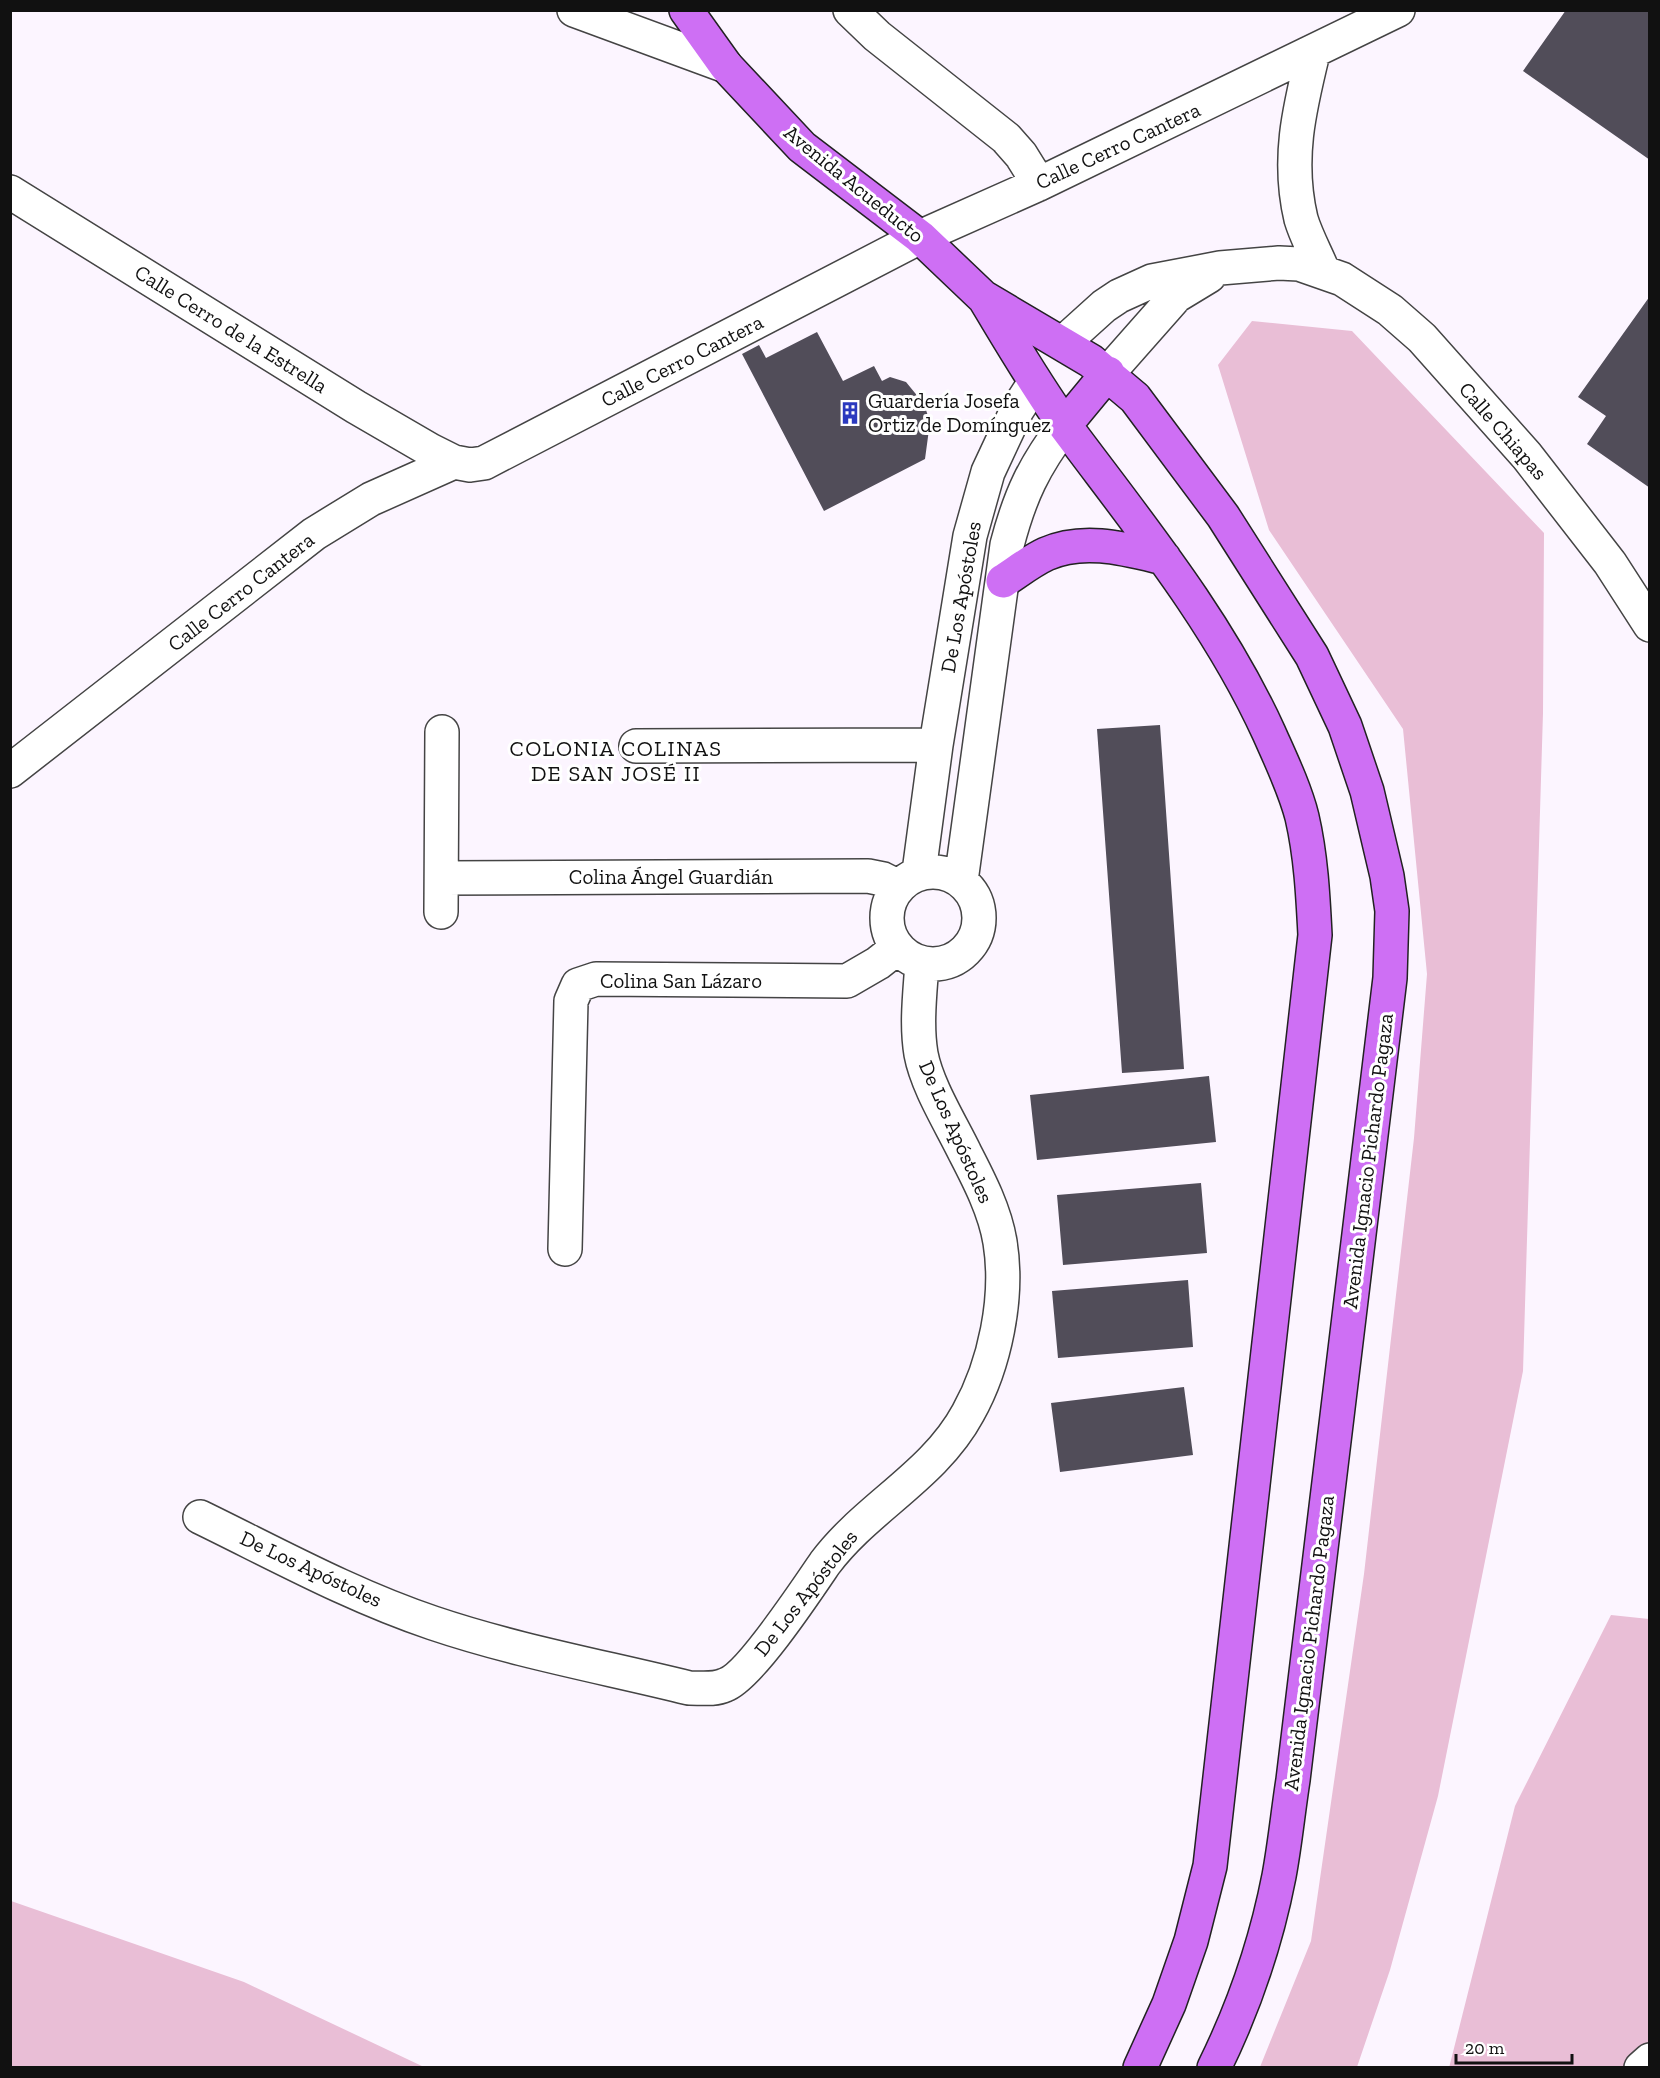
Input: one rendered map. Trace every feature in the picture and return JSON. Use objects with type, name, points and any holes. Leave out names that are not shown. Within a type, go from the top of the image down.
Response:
[{"type":"main road","name":"Avenida Acueducto","points":[[686,10],[726,66],[802,147],[920,237],[983,297],[1063,343]]},
{"type":"main road","name":"Avenida Acueducto","points":[[983,297],[1035,382]]},
{"type":"main road","name":"Avenida Ignacio Pichardo Pagaza","points":[[1063,343],[1108,374],[1135,398],[1223,516],[1312,656],[1346,726],[1367,791],[1387,876],[1392,911],[1390,978],[1295,1769],[1279,1877],[1258,1959],[1232,2032],[1214,2067]]},
{"type":"main road","name":"De Los Apóstoles","points":[[1035,382],[1063,343]]},
{"type":"main road","name":"De Los Apóstoles","points":[[1065,425],[1108,374]]},
{"type":"main road","points":[[1035,382],[1164,558],[1214,631],[1255,702],[1281,759],[1302,817],[1311,876],[1315,935],[1210,1866],[1187,1952],[1169,2004],[1140,2067]]},
{"type":"main road","points":[[1002,581],[1047,554],[1069,547],[1096,545],[1164,558]]},
{"type":"street","points":[[574,10],[726,66]]},
{"type":"street","points":[[850,10],[877,36],[1006,138],[1021,155],[1039,184]]},
{"type":"street","name":"Calle Cerro Cantera","points":[[10,771],[314,534],[371,498],[454,462],[470,465],[484,463],[920,237],[1039,184],[1398,10]]},
{"type":"street","points":[[1313,53],[1298,116],[1294,146],[1296,182],[1302,220],[1323,271]]},
{"type":"street","name":"Calle Cerro de la Estrella","points":[[10,192],[356,407],[454,462]]},
{"type":"street","name":"Calle Chiapas","points":[[1063,343],[1104,306],[1152,281],[1220,268],[1279,263],[1299,264],[1342,279],[1364,291],[1390,310],[1422,338],[1527,456],[1610,563],[1650,625]]},
{"type":"street","name":"Calle Chiapas","points":[[1108,374],[1176,297],[1220,268]]},
{"type":"street","name":"De Los Apóstoles","points":[[909,880],[936,745],[970,536],[979,499],[1002,438],[1035,382]]},
{"type":"street","name":"De Los Apóstoles","points":[[961,881],[1007,545],[1019,502],[1046,450],[1065,425]]},
{"type":"street","points":[[441,912],[442,732]]},
{"type":"street","points":[[636,746],[936,745]]},
{"type":"street","points":[[942,873],[961,881],[971,891],[977,903],[978,931],[972,944],[951,961],[937,965],[909,956],[889,935],[886,919],[888,904],[909,880],[942,873]]},
{"type":"street","name":"Colina Ángel Guardián","points":[[442,878],[868,876],[909,880]]},
{"type":"street","name":"De Los Apóstoles","points":[[200,1517],[365,1596],[432,1623],[493,1641],[689,1688],[711,1689],[728,1685],[748,1668],[836,1549],[860,1523],[923,1471],[948,1443],[968,1414],[982,1384],[998,1330],[1002,1267],[1000,1242],[995,1222],[973,1169],[935,1094],[921,1055],[919,1021],[909,956]]},
{"type":"street","name":"Colina San Lázaro","points":[[565,1250],[571,1001],[578,985],[596,980],[847,981],[878,963],[909,956]]},
{"type":"street","points":[[1641,2067],[1650,2060]]},
{"type":"shaded area","points":[[1252,321],[1352,331],[1544,533],[1543,713],[1523,1371],[1438,1796],[1390,1970],[1357,2067],[1260,2067],[1311,1941],[1364,1574],[1414,1138],[1427,974],[1403,729],[1269,530],[1218,365]]},
{"type":"shaded area","points":[[1611,1615],[1649,1619],[1649,2067],[1449,2068],[1515,1806]]},
{"type":"shaded area","points":[[11,1901],[244,1982],[424,2067],[11,2067]]},
{"type":"building","points":[[1566,10],[1650,10],[1650,160],[1523,71]]},
{"type":"building","points":[[1650,296],[1650,488],[1587,444],[1606,416],[1578,397]]},
{"type":"building","name":"Guardería Josefa Ortiz de Domínguez","points":[[817,332],[843,381],[874,366],[882,381],[890,377],[906,382],[924,404],[930,422],[925,459],[824,511],[742,354],[759,345],[766,358]]},
{"type":"building","points":[[1160,725],[1184,1069],[1122,1073],[1097,729]]},
{"type":"building","points":[[1209,1076],[1216,1142],[1037,1160],[1030,1095]]},
{"type":"building","points":[[1201,1183],[1207,1253],[1063,1265],[1057,1195]]},
{"type":"building","points":[[1188,1280],[1193,1347],[1058,1358],[1052,1291]]},
{"type":"building","points":[[1184,1387],[1193,1455],[1060,1472],[1051,1403]]},
{"type":"place","name":"Guardería Josefa Ortiz de Domínguez","points":[[850,413]]},
{"type":"district","name":"COLONIA COLINAS DE SAN JOSÉ II","points":[[616,760]]}]
